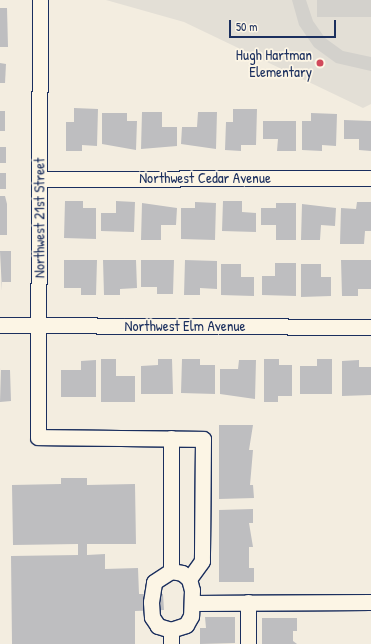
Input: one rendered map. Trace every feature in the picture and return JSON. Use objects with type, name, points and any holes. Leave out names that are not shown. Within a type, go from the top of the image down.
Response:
[{"type":"street","name":"Northwest 21st Street","points":[[40,0],[38,437],[171,438]]},
{"type":"street","name":"Northwest Cedar Avenue","points":[[39,179],[371,178]]},
{"type":"street","name":"Northwest Elm Avenue","points":[[0,325],[371,327]]},
{"type":"street","points":[[171,571],[171,438],[203,439],[202,561],[189,579]]},
{"type":"street","points":[[171,571],[182,573],[189,579],[192,602],[186,625],[171,637],[158,626],[152,617],[151,602],[154,582],[171,571]]},
{"type":"street","points":[[192,602],[371,602]]},
{"type":"street","points":[[248,602],[248,644]]},
{"type":"shaded area","name":"Hugh Hartman Elementary","points":[[106,0],[371,0],[371,104],[363,108],[184,22]]},
{"type":"shaded area","points":[[292,0],[306,0],[313,21],[325,38],[343,51],[371,57],[371,71],[336,63],[314,47],[299,25]]},
{"type":"shaded area","points":[[317,0],[371,0],[371,17],[317,17]]},
{"type":"building","points":[[0,8],[7,8],[8,47],[0,47]]},
{"type":"building","points":[[0,63],[6,64],[5,83],[0,83]]},
{"type":"building","points":[[74,108],[98,109],[97,146],[82,145],[82,151],[66,151],[66,122],[74,122]]},
{"type":"building","points":[[233,109],[257,109],[256,145],[241,145],[241,151],[225,150],[226,122],[233,122]]},
{"type":"building","points":[[0,111],[5,111],[5,131],[0,131]]},
{"type":"building","points":[[142,112],[162,112],[162,127],[177,127],[177,146],[141,149]]},
{"type":"building","points":[[198,112],[217,112],[216,149],[181,144],[182,127],[197,127]]},
{"type":"building","points":[[102,113],[127,113],[127,121],[137,121],[136,150],[102,144]]},
{"type":"building","points":[[311,113],[337,114],[336,146],[322,145],[322,151],[302,150],[302,121],[311,121]]},
{"type":"building","points":[[344,120],[371,121],[371,151],[359,150],[359,139],[344,139]]},
{"type":"building","points":[[263,121],[296,121],[296,151],[277,151],[278,139],[263,139]]},
{"type":"building","points":[[0,147],[6,147],[6,163],[0,163]]},
{"type":"building","points":[[0,173],[6,173],[6,189],[0,189]]},
{"type":"building","points":[[0,196],[5,196],[7,204],[7,235],[0,235]]},
{"type":"building","points":[[65,201],[83,201],[83,208],[96,208],[96,239],[64,238]]},
{"type":"building","points":[[116,201],[135,202],[134,232],[101,231],[101,213],[116,213]]},
{"type":"building","points":[[223,201],[242,201],[242,212],[256,213],[256,232],[222,231]]},
{"type":"building","points":[[195,202],[216,203],[215,240],[181,239],[181,208],[195,208]]},
{"type":"building","points":[[357,202],[371,202],[371,231],[365,231],[364,244],[340,244],[341,208],[356,209]]},
{"type":"building","points":[[142,203],[177,208],[176,225],[161,225],[161,240],[141,240]]},
{"type":"building","points":[[276,203],[296,203],[296,240],[276,240],[276,225],[261,225],[261,208],[276,208]]},
{"type":"building","points":[[302,204],[336,208],[335,226],[321,225],[320,240],[301,240]]},
{"type":"building","points":[[0,251],[11,251],[11,282],[2,282],[2,291]]},
{"type":"building","points":[[64,260],[97,260],[96,295],[81,295],[81,288],[64,288]]},
{"type":"building","points":[[103,260],[136,260],[137,288],[120,289],[120,295],[104,295]]},
{"type":"building","points":[[141,260],[174,260],[173,294],[157,294],[157,287],[141,287]]},
{"type":"building","points":[[185,260],[217,261],[217,289],[200,288],[200,295],[184,295]]},
{"type":"building","points":[[341,260],[371,260],[371,289],[358,289],[358,296],[342,296]]},
{"type":"building","points":[[275,263],[296,263],[296,296],[262,295],[262,276],[275,276]]},
{"type":"building","points":[[221,264],[241,264],[241,277],[254,277],[254,296],[221,295]]},
{"type":"building","points":[[301,264],[321,264],[321,277],[331,277],[331,296],[301,297]]},
{"type":"building","points":[[101,359],[116,359],[116,376],[135,376],[135,402],[101,402]]},
{"type":"building","points":[[158,359],[172,359],[173,394],[141,394],[141,366],[158,365]]},
{"type":"building","points":[[182,359],[200,359],[200,365],[215,365],[215,394],[181,393]]},
{"type":"building","points":[[264,359],[279,359],[279,365],[292,365],[292,396],[278,396],[278,402],[264,402]]},
{"type":"building","points":[[317,359],[332,359],[332,394],[300,394],[300,366],[317,366]]},
{"type":"building","points":[[96,360],[96,397],[61,397],[61,370],[81,370],[81,361]]},
{"type":"building","points":[[239,360],[256,360],[255,399],[220,394],[220,369],[238,369]]},
{"type":"building","points":[[359,360],[359,367],[371,367],[371,395],[342,396],[342,361]]},
{"type":"building","points":[[1,367],[1,370],[10,370],[11,401],[0,402]]},
{"type":"building","points":[[219,425],[253,425],[249,450],[253,450],[250,485],[253,485],[254,498],[219,499]]},
{"type":"building","points":[[61,478],[87,478],[87,485],[135,484],[136,544],[87,544],[87,555],[105,554],[105,569],[138,568],[139,594],[163,594],[164,610],[135,611],[135,644],[12,644],[11,556],[78,555],[78,544],[13,545],[12,485],[61,484]]},
{"type":"building","points":[[253,509],[253,523],[249,523],[253,547],[249,547],[249,568],[254,568],[254,582],[219,582],[219,510]]},
{"type":"building","points":[[205,617],[235,617],[235,643],[200,644],[200,628],[206,628]]},
{"type":"building","points":[[262,618],[297,618],[297,631],[293,631],[293,641],[297,644],[262,644]]},
{"type":"place","name":"Hugh Hartman Elementary","points":[[320,63]]}]
